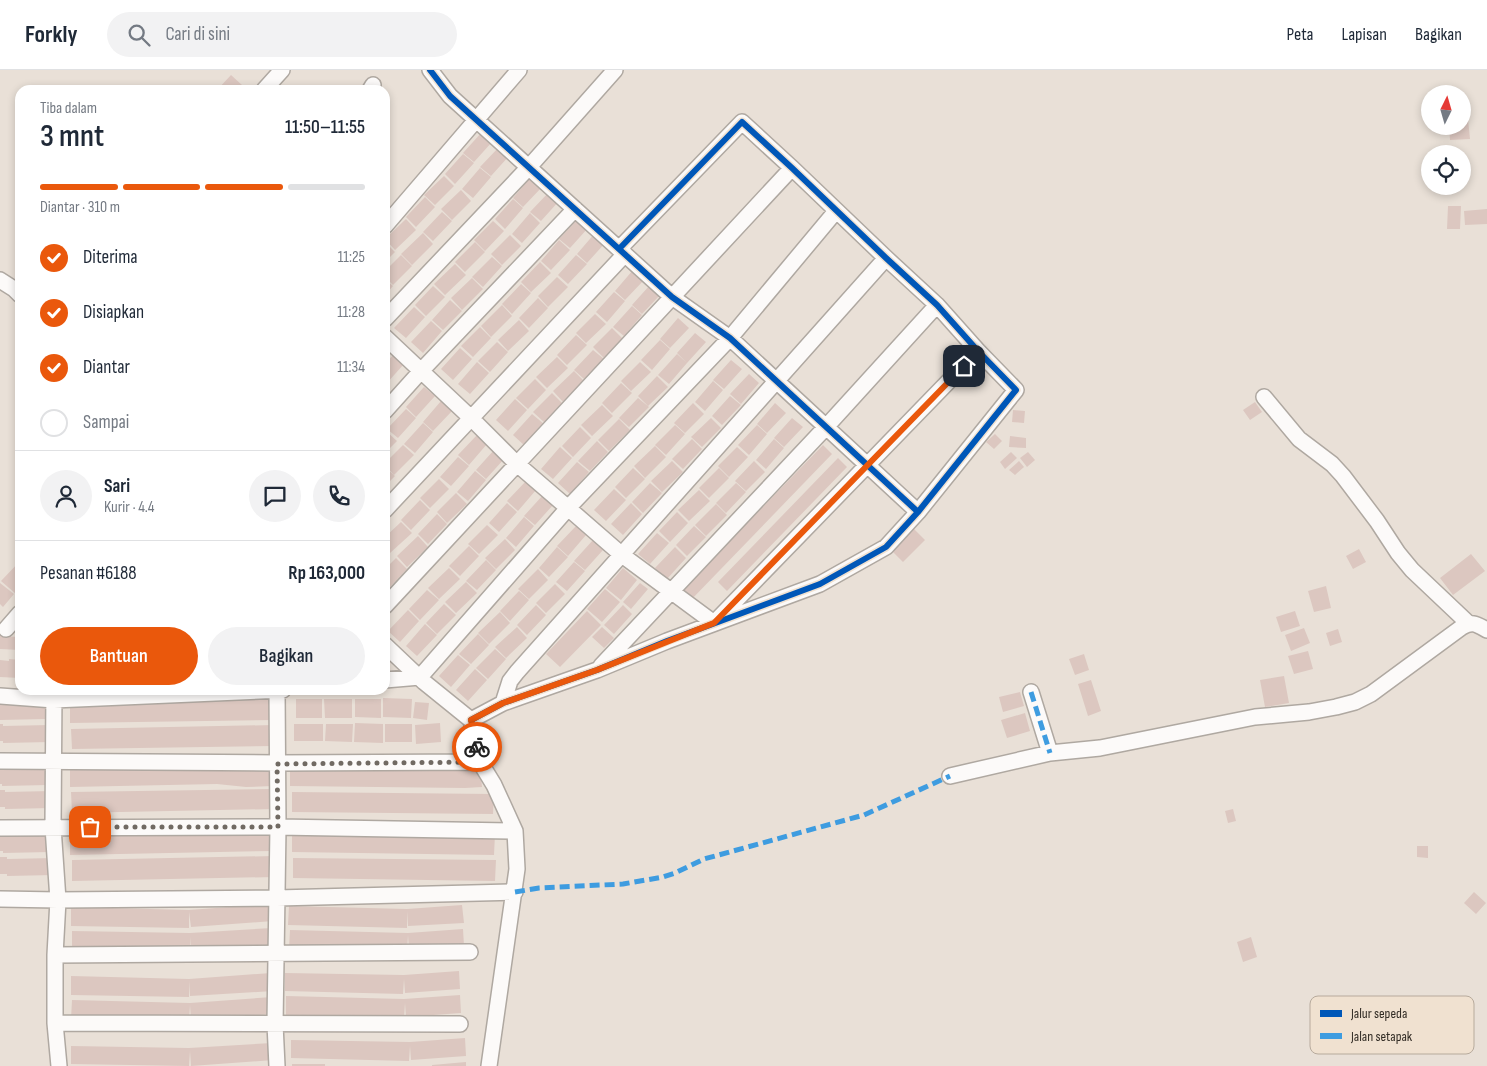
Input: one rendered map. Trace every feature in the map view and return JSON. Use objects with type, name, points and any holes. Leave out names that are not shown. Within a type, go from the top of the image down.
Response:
[{"type":"street","points":[[268,85],[282,70]]},
{"type":"street","points":[[430,70],[450,96],[672,297],[730,338],[918,512]]},
{"type":"street","points":[[390,220],[519,70]]},
{"type":"street","points":[[390,314],[529,167],[615,70]]},
{"type":"street","points":[[390,505],[742,122],[937,304],[978,351],[1016,390],[918,512],[886,547],[820,584],[714,623],[597,670],[503,703],[471,720]]},
{"type":"street","points":[[390,601],[792,168]]},
{"type":"street","points":[[390,406],[421,371],[575,209]]},
{"type":"street","points":[[390,680],[420,677],[568,508],[730,338],[836,211]]},
{"type":"street","points":[[503,703],[513,676],[886,258]]},
{"type":"street","points":[[0,280],[15,290]]},
{"type":"street","points":[[597,670],[826,427],[937,304]]},
{"type":"street","points":[[390,342],[517,464],[622,555],[714,623]]},
{"type":"street","points":[[714,623],[978,351]]},
{"type":"street","points":[[1264,397],[1299,439],[1332,464],[1343,476],[1367,506],[1398,553],[1412,570],[1468,623],[1479,625],[1487,630]]},
{"type":"street","points":[[950,776],[1050,753],[1100,748],[1255,716],[1309,712],[1355,702],[1371,694],[1468,623]]},
{"type":"street","points":[[390,650],[424,682],[471,720],[480,762],[494,785],[515,831],[518,856],[515,892],[489,1066]]},
{"type":"street","points":[[1031,692],[1050,753]]},
{"type":"street","points":[[0,696],[54,695],[53,827],[58,900],[55,955],[55,1023],[59,1066]]},
{"type":"street","points":[[276,695],[278,827],[275,1024],[277,1066]]},
{"type":"street","points":[[0,761],[277,764],[480,762]]},
{"type":"street","points":[[0,828],[278,827],[515,831]]},
{"type":"street","points":[[0,899],[277,898],[515,892]]},
{"type":"street","points":[[55,955],[470,952]]},
{"type":"street","points":[[55,1023],[460,1024]]},
{"type":"building","points":[[231,75],[242,85],[222,85]]},
{"type":"building","points":[[482,132],[492,142],[474,162],[463,153]]},
{"type":"building","points":[[1450,135],[1470,135],[1470,139],[1450,140]]},
{"type":"building","points":[[499,147],[509,156],[491,176],[480,167]]},
{"type":"building","points":[[463,154],[474,163],[455,184],[445,174]]},
{"type":"building","points":[[480,168],[491,177],[473,198],[462,189]]},
{"type":"building","points":[[444,176],[454,186],[435,205],[424,195]]},
{"type":"building","points":[[531,177],[542,187],[523,207],[513,198]]},
{"type":"building","points":[[461,190],[471,201],[452,220],[441,209]]},
{"type":"building","points":[[549,192],[559,201],[541,221],[530,212]]},
{"type":"building","points":[[425,197],[435,207],[416,227],[406,217]]},
{"type":"building","points":[[513,199],[523,208],[505,229],[495,219]]},
{"type":"building","points":[[1448,206],[1461,206],[1460,229],[1447,229]]},
{"type":"building","points":[[1487,209],[1487,224],[1465,225],[1464,211]]},
{"type":"building","points":[[442,212],[452,221],[433,241],[423,232]]},
{"type":"building","points":[[530,213],[540,223],[522,243],[512,234]]},
{"type":"building","points":[[406,219],[416,230],[395,250],[390,244],[390,234]]},
{"type":"building","points":[[578,219],[588,228],[570,248],[559,239]]},
{"type":"building","points":[[493,221],[504,231],[485,251],[474,240]]},
{"type":"building","points":[[423,233],[433,244],[412,265],[401,254]]},
{"type":"building","points":[[595,233],[606,242],[587,263],[577,254]]},
{"type":"building","points":[[510,235],[521,246],[502,265],[491,254]]},
{"type":"building","points":[[559,240],[570,250],[551,270],[541,261]]},
{"type":"building","points":[[475,242],[485,252],[465,272],[455,262]]},
{"type":"building","points":[[390,247],[395,252],[390,257]]},
{"type":"building","points":[[401,255],[412,266],[393,285],[390,282],[390,266]]},
{"type":"building","points":[[576,255],[587,264],[568,284],[558,275]]},
{"type":"building","points":[[492,257],[502,266],[483,287],[472,277]]},
{"type":"building","points":[[540,262],[551,273],[531,292],[521,282]]},
{"type":"building","points":[[455,264],[466,275],[445,295],[434,284]]},
{"type":"building","points":[[633,270],[644,280],[625,300],[615,291]]},
{"type":"building","points":[[557,277],[568,287],[548,307],[538,296]]},
{"type":"building","points":[[472,278],[483,289],[462,310],[451,298]]},
{"type":"building","points":[[521,284],[531,293],[512,314],[502,304]]},
{"type":"building","points":[[650,285],[661,294],[642,314],[632,305]]},
{"type":"building","points":[[433,286],[445,297],[426,316],[415,305]]},
{"type":"building","points":[[614,292],[625,301],[607,322],[596,312]]},
{"type":"building","points":[[538,298],[548,308],[529,328],[519,318]]},
{"type":"building","points":[[450,300],[462,311],[443,330],[432,320]]},
{"type":"building","points":[[502,305],[512,316],[491,337],[481,326]]},
{"type":"building","points":[[632,306],[642,315],[624,336],[613,327]]},
{"type":"building","points":[[414,307],[425,317],[406,338],[394,328]]},
{"type":"building","points":[[595,314],[606,324],[586,343],[576,333]]},
{"type":"building","points":[[678,318],[689,328],[670,348],[660,339]]},
{"type":"building","points":[[519,320],[529,331],[508,351],[498,340]]},
{"type":"building","points":[[431,321],[442,331],[423,353],[411,342]]},
{"type":"building","points":[[480,327],[491,338],[473,357],[461,346]]},
{"type":"building","points":[[612,328],[623,339],[604,358],[593,347]]},
{"type":"building","points":[[695,333],[706,342],[687,363],[677,353]]},
{"type":"building","points":[[576,335],[587,345],[567,365],[557,355]]},
{"type":"building","points":[[660,340],[670,349],[652,370],[641,360]]},
{"type":"building","points":[[497,342],[508,352],[490,372],[478,361]]},
{"type":"building","points":[[460,348],[472,359],[453,380],[441,369]]},
{"type":"building","points":[[593,350],[604,359],[584,379],[574,370]]},
{"type":"building","points":[[394,354],[404,364],[390,380],[390,358]]},
{"type":"building","points":[[677,354],[687,363],[669,384],[658,375]]},
{"type":"building","points":[[557,357],[568,368],[547,388],[536,377]]},
{"type":"building","points":[[731,360],[742,369],[724,389],[713,380]]},
{"type":"building","points":[[477,362],[489,373],[470,394],[458,384]]},
{"type":"building","points":[[640,362],[651,372],[631,391],[621,381]]},
{"type":"building","points":[[574,371],[585,382],[564,403],[553,391]]},
{"type":"building","points":[[749,374],[759,383],[741,404],[730,394]]},
{"type":"building","points":[[657,376],[668,387],[648,406],[638,396]]},
{"type":"building","points":[[535,379],[546,390],[528,409],[516,398]]},
{"type":"building","points":[[713,381],[723,390],[705,411],[695,402]]},
{"type":"building","points":[[621,383],[632,393],[612,413],[602,403]]},
{"type":"building","points":[[424,387],[435,396],[416,417],[406,407]]},
{"type":"building","points":[[552,393],[563,404],[545,423],[533,412]]},
{"type":"building","points":[[730,396],[741,405],[722,425],[712,416]]},
{"type":"building","points":[[638,398],[649,407],[629,427],[619,418]]},
{"type":"building","points":[[515,399],[527,410],[508,431],[496,420]]},
{"type":"building","points":[[441,401],[452,411],[433,431],[423,422]]},
{"type":"building","points":[[1255,402],[1262,412],[1250,420],[1243,410]]},
{"type":"building","points":[[693,403],[704,414],[685,433],[674,423]]},
{"type":"building","points":[[775,403],[786,413],[767,433],[757,424]]},
{"type":"building","points":[[602,405],[613,416],[592,436],[581,425]]},
{"type":"building","points":[[406,409],[416,418],[398,438],[390,431],[390,426]]},
{"type":"building","points":[[1013,410],[1025,411],[1024,423],[1012,422]]},
{"type":"building","points":[[532,414],[544,424],[525,446],[513,435]]},
{"type":"building","points":[[711,418],[721,428],[702,447],[691,437]]},
{"type":"building","points":[[792,418],[803,427],[784,447],[774,438]]},
{"type":"building","points":[[619,419],[630,430],[609,451],[598,440]]},
{"type":"building","points":[[423,423],[433,432],[415,453],[404,444]]},
{"type":"building","points":[[675,425],[685,434],[666,455],[655,445]]},
{"type":"building","points":[[757,425],[767,434],[749,455],[738,445]]},
{"type":"building","points":[[580,427],[591,438],[573,457],[562,446]]},
{"type":"building","points":[[995,434],[1002,441],[994,449],[986,442]]},
{"type":"building","points":[[390,435],[397,441],[390,448]]},
{"type":"building","points":[[477,435],[487,444],[469,465],[458,455]]},
{"type":"building","points":[[1010,436],[1026,438],[1026,448],[1009,447]]},
{"type":"building","points":[[692,439],[702,449],[683,469],[672,459]]},
{"type":"building","points":[[774,439],[784,448],[766,469],[756,460]]},
{"type":"building","points":[[597,441],[608,452],[590,471],[578,461]]},
{"type":"building","points":[[403,445],[414,455],[394,475],[390,471],[390,458]]},
{"type":"building","points":[[823,445],[832,454],[690,601],[680,592]]},
{"type":"building","points":[[655,446],[666,457],[645,478],[634,466]]},
{"type":"building","points":[[560,447],[572,458],[553,479],[541,469]]},
{"type":"building","points":[[737,447],[748,457],[729,477],[718,466]]},
{"type":"building","points":[[494,450],[504,459],[486,479],[476,470]]},
{"type":"building","points":[[1011,452],[1017,458],[1005,469],[1000,462]]},
{"type":"building","points":[[1028,452],[1035,460],[1027,467],[1020,458]]},
{"type":"building","points":[[458,457],[469,466],[451,486],[440,477]]},
{"type":"building","points":[[838,458],[847,467],[727,591],[718,582]]},
{"type":"building","points":[[672,461],[683,472],[662,492],[651,481]]},
{"type":"building","points":[[754,461],[765,472],[746,491],[735,481]]},
{"type":"building","points":[[1019,461],[1024,467],[1015,475],[1009,470]]},
{"type":"building","points":[[577,462],[589,472],[570,494],[558,483]]},
{"type":"building","points":[[633,468],[645,479],[626,498],[615,487]]},
{"type":"building","points":[[719,468],[729,478],[709,498],[699,488]]},
{"type":"building","points":[[475,471],[486,480],[468,501],[457,492]]},
{"type":"building","points":[[390,472],[395,476],[390,481]]},
{"type":"building","points":[[439,479],[449,489],[430,508],[420,498]]},
{"type":"building","points":[[526,481],[536,490],[518,511],[507,501]]},
{"type":"building","points":[[650,483],[662,493],[643,513],[632,502]]},
{"type":"building","points":[[736,483],[746,492],[726,513],[716,503]]},
{"type":"building","points":[[614,489],[626,500],[606,521],[594,510]]},
{"type":"building","points":[[699,490],[710,501],[689,521],[678,510]]},
{"type":"building","points":[[456,493],[467,504],[447,523],[437,512]]},
{"type":"building","points":[[543,495],[553,505],[535,525],[524,516]]},
{"type":"building","points":[[420,500],[430,510],[411,530],[401,520]]},
{"type":"building","points":[[507,503],[517,512],[499,532],[489,523]]},
{"type":"building","points":[[631,503],[642,514],[623,535],[611,524]]},
{"type":"building","points":[[716,504],[727,515],[706,536],[695,525]]},
{"type":"building","points":[[677,512],[688,523],[670,542],[659,531]]},
{"type":"building","points":[[437,514],[447,524],[428,544],[418,534]]},
{"type":"building","points":[[524,517],[534,526],[516,547],[506,538]]},
{"type":"building","points":[[401,522],[412,533],[390,553],[390,532]]},
{"type":"building","points":[[487,525],[498,535],[479,554],[468,544]]},
{"type":"building","points":[[576,526],[586,535],[568,556],[557,546]]},
{"type":"building","points":[[694,526],[706,537],[687,556],[676,545]]},
{"type":"building","points":[[914,529],[925,540],[903,562],[892,551]]},
{"type":"building","points":[[657,533],[669,543],[650,564],[638,554]]},
{"type":"building","points":[[418,536],[428,547],[407,567],[397,556]]},
{"type":"building","points":[[505,539],[515,550],[496,569],[485,558]]},
{"type":"building","points":[[593,540],[603,550],[585,570],[574,561]]},
{"type":"building","points":[[469,546],[479,556],[460,576],[449,566]]},
{"type":"building","points":[[557,547],[568,557],[549,577],[539,568]]},
{"type":"building","points":[[675,547],[686,558],[667,579],[655,568]]},
{"type":"building","points":[[1359,549],[1366,562],[1353,569],[1346,556]]},
{"type":"building","points":[[1471,554],[1485,571],[1453,595],[1440,578]]},
{"type":"building","points":[[396,558],[407,569],[390,587],[390,564]]},
{"type":"building","points":[[486,560],[496,570],[477,590],[466,581]]},
{"type":"building","points":[[574,562],[585,571],[567,591],[556,582]]},
{"type":"building","points":[[15,566],[15,593],[1,581]]},
{"type":"building","points":[[449,568],[460,579],[439,599],[428,588]]},
{"type":"building","points":[[623,568],[637,580],[621,600],[606,588]]},
{"type":"building","points":[[538,569],[548,580],[529,599],[518,589]]},
{"type":"building","points":[[466,582],[477,593],[456,613],[445,602]]},
{"type":"building","points":[[0,583],[14,594],[3,607],[0,604]]},
{"type":"building","points":[[640,583],[648,589],[631,609],[623,602]]},
{"type":"building","points":[[555,584],[565,594],[546,613],[536,603]]},
{"type":"building","points":[[1326,586],[1331,608],[1314,612],[1308,591]]},
{"type":"building","points":[[605,589],[620,602],[602,622],[587,609]]},
{"type":"building","points":[[427,590],[439,600],[420,620],[409,609]]},
{"type":"building","points":[[519,591],[529,600],[510,621],[500,611]]},
{"type":"building","points":[[444,604],[456,615],[437,634],[426,623]]},
{"type":"building","points":[[536,605],[546,615],[527,635],[517,625]]},
{"type":"building","points":[[623,605],[632,614],[614,634],[604,625]]},
{"type":"building","points":[[408,610],[419,621],[400,642],[390,633],[390,629]]},
{"type":"building","points":[[587,611],[601,625],[560,667],[546,654]]},
{"type":"building","points":[[1295,611],[1300,626],[1281,632],[1276,617]]},
{"type":"building","points":[[500,612],[510,623],[489,644],[478,633]]},
{"type":"building","points":[[425,624],[437,635],[417,656],[406,646]]},
{"type":"building","points":[[517,627],[527,638],[506,658],[495,647]]},
{"type":"building","points":[[602,627],[614,638],[604,648],[592,637]]},
{"type":"building","points":[[1304,628],[1310,643],[1291,651],[1285,635]]},
{"type":"building","points":[[1338,629],[1342,642],[1330,646],[1326,633]]},
{"type":"building","points":[[478,634],[489,645],[471,664],[459,654]]},
{"type":"building","points":[[0,636],[15,637],[15,650],[0,649]]},
{"type":"building","points":[[495,649],[506,659],[488,679],[476,668]]},
{"type":"building","points":[[1308,651],[1313,669],[1294,674],[1288,656]]},
{"type":"building","points":[[1084,654],[1089,670],[1075,675],[1069,659]]},
{"type":"building","points":[[458,655],[470,665],[451,687],[439,676]]},
{"type":"building","points":[[9,659],[15,660],[15,678],[0,677],[0,660],[9,661]]},
{"type":"building","points":[[475,669],[487,680],[468,701],[456,690]]},
{"type":"building","points":[[1284,676],[1289,703],[1265,707],[1260,680]]},
{"type":"building","points":[[1091,680],[1101,711],[1088,716],[1078,684]]},
{"type":"building","points":[[1020,692],[1024,706],[1003,712],[999,697]]},
{"type":"building","points":[[383,698],[412,699],[411,718],[383,717]]},
{"type":"building","points":[[272,699],[273,720],[70,723],[70,703]]},
{"type":"building","points":[[296,699],[322,699],[322,718],[296,718]]},
{"type":"building","points":[[324,699],[352,699],[352,718],[325,718]]},
{"type":"building","points":[[355,699],[381,699],[381,718],[355,717]]},
{"type":"building","points":[[46,702],[46,719],[0,720],[0,703]]},
{"type":"building","points":[[415,702],[429,703],[427,720],[413,718]]},
{"type":"building","points":[[1025,713],[1030,731],[1007,738],[1001,720]]},
{"type":"building","points":[[355,723],[383,724],[383,743],[354,742]]},
{"type":"building","points":[[440,723],[441,742],[416,744],[415,725]]},
{"type":"building","points":[[0,724],[3,724],[3,726],[50,725],[50,742],[3,743],[3,741],[0,741]]},
{"type":"building","points":[[294,724],[323,724],[323,741],[294,741]]},
{"type":"building","points":[[326,724],[353,724],[352,742],[325,741]]},
{"type":"building","points":[[385,724],[412,724],[412,742],[385,742]]},
{"type":"building","points":[[274,725],[274,746],[72,749],[71,729]]},
{"type":"building","points":[[70,766],[273,766],[273,786],[246,787],[217,784],[70,787]]},
{"type":"building","points":[[290,766],[480,767],[482,787],[290,786]]},
{"type":"building","points":[[0,768],[48,768],[48,785],[2,786],[0,784]]},
{"type":"building","points":[[274,789],[274,809],[72,813],[71,792]]},
{"type":"building","points":[[0,790],[5,790],[5,792],[52,791],[52,808],[5,809],[5,807],[0,807]]},
{"type":"building","points":[[292,792],[494,794],[493,814],[292,812]]},
{"type":"building","points":[[1233,809],[1236,821],[1228,823],[1225,811]]},
{"type":"building","points":[[272,831],[273,851],[70,855],[70,834]]},
{"type":"building","points":[[292,832],[495,834],[494,855],[292,852]]},
{"type":"building","points":[[0,834],[3,834],[3,836],[50,835],[50,852],[3,853],[3,851],[0,851]]},
{"type":"building","points":[[1417,846],[1428,846],[1428,858],[1417,857]]},
{"type":"building","points":[[274,856],[274,877],[72,881],[72,860]]},
{"type":"building","points":[[0,857],[7,857],[7,859],[54,858],[54,875],[7,876],[7,874],[0,874]]},
{"type":"building","points":[[293,858],[496,860],[495,881],[293,878]]},
{"type":"building","points":[[1474,892],[1486,903],[1476,914],[1464,903]]},
{"type":"building","points":[[271,904],[273,921],[191,927],[189,912],[189,928],[71,926],[71,907],[189,910]]},
{"type":"building","points":[[462,905],[464,923],[408,926],[407,911],[407,928],[288,925],[289,906],[407,909]]},
{"type":"building","points":[[272,928],[273,945],[191,951],[190,937],[190,952],[72,949],[72,931],[190,933]]},
{"type":"building","points":[[463,929],[464,946],[409,950],[408,935],[407,951],[289,949],[290,930],[408,933]]},
{"type":"building","points":[[1251,937],[1257,957],[1243,962],[1237,942]]},
{"type":"building","points":[[459,971],[460,989],[405,993],[404,979],[403,994],[285,991],[285,973],[404,975]]},
{"type":"building","points":[[271,973],[273,991],[190,996],[189,981],[189,997],[71,995],[71,976],[189,979]]},
{"type":"building","points":[[460,995],[461,1013],[406,1017],[405,1003],[404,1018],[286,1015],[286,996],[404,999]]},
{"type":"building","points":[[272,997],[273,1014],[191,1020],[190,1005],[189,1021],[71,1019],[72,1000],[190,1003]]},
{"type":"building","points":[[465,1038],[466,1056],[411,1060],[410,1046],[409,1061],[291,1058],[291,1040],[410,1042]]},
{"type":"building","points":[[272,1043],[273,1060],[191,1066],[190,1051],[189,1066],[71,1064],[71,1046],[189,1048]]},
{"type":"building","points":[[466,1062],[466,1066],[432,1066],[432,1065]]},
{"type":"building","points":[[292,1064],[325,1064],[325,1066],[292,1066]]},
{"type":"marked path","points":[[1031,692],[1050,753]]},
{"type":"marked path","points":[[515,892],[539,888],[623,884],[663,877],[704,859],[864,815],[950,776]]},
{"type":"cycle path","points":[[430,70],[450,96],[672,297],[730,338],[918,512],[886,547],[820,584],[667,641],[597,670],[503,703],[471,720]]},
{"type":"cycle path","points":[[619,249],[742,122],[937,305],[1016,390],[918,512]]},
{"type":"way so far","points":[[90,827],[278,827],[277,764],[480,762],[477,747]]},
{"type":"route","points":[[477,747],[471,720],[503,703],[597,670],[714,623],[964,366]]}]
